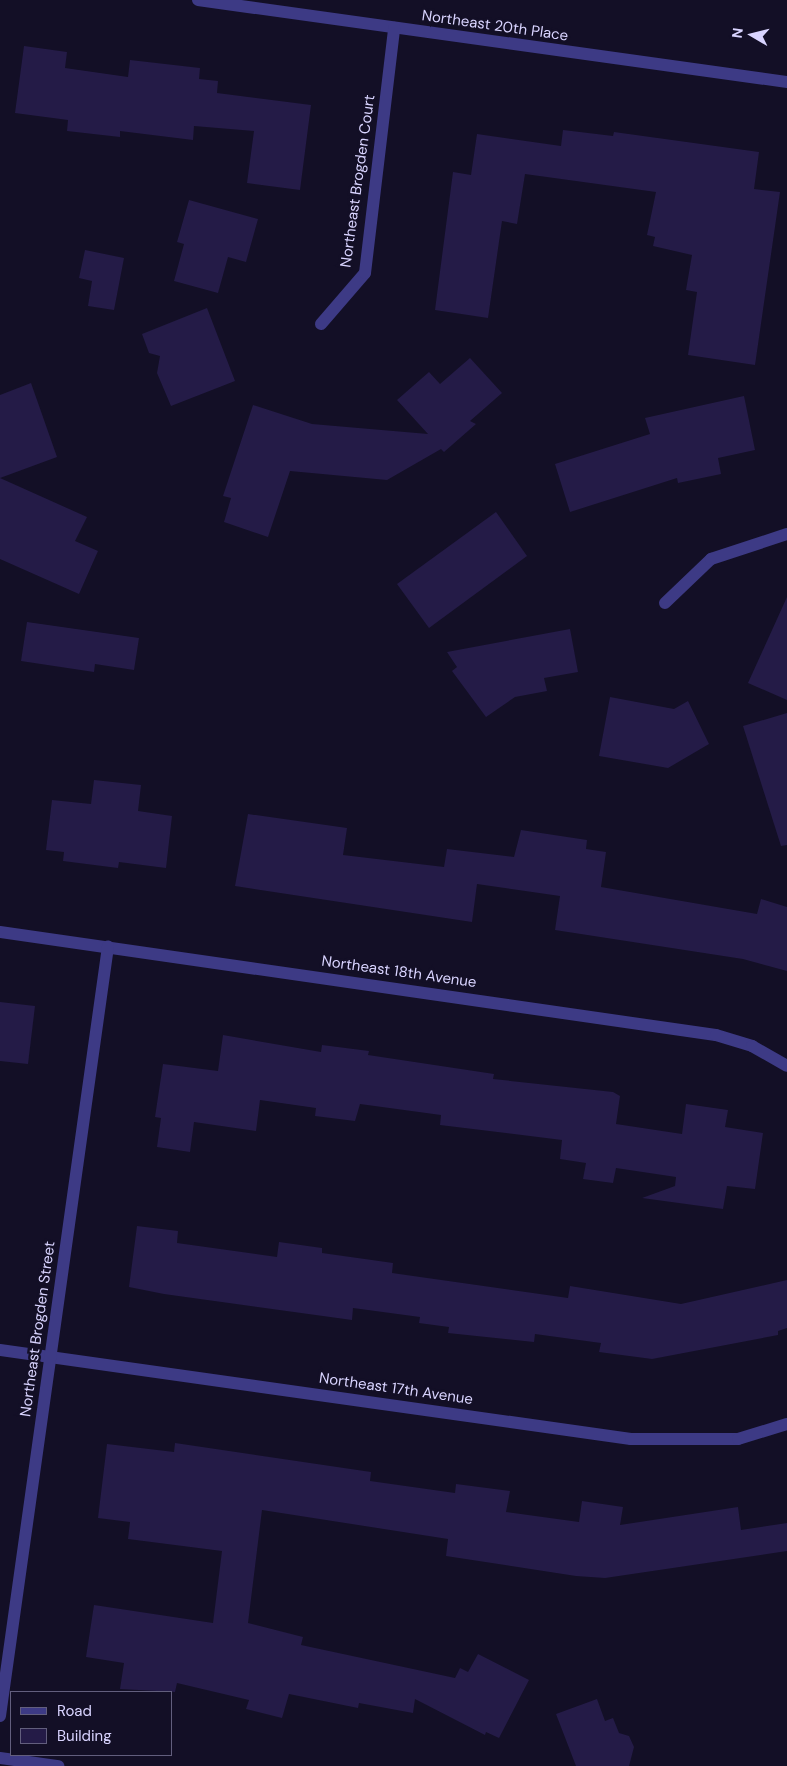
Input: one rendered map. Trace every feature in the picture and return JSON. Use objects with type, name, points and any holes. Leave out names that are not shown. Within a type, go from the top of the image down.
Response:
[{"type":"street","name":"Northeast 20th Place","points":[[198,0],[787,82]]},
{"type":"street","name":"Northeast Brogden Court","points":[[321,324],[365,273],[394,28]]},
{"type":"street","points":[[665,603],[711,559],[787,534]]},
{"type":"street","name":"Northeast 18th Avenue","points":[[0,932],[716,1035],[752,1046],[787,1066]]},
{"type":"street","name":"Northeast Brogden Street","points":[[0,1716],[108,947]]},
{"type":"street","name":"Northeast 17th Avenue","points":[[0,1350],[631,1439],[738,1439],[787,1424]]},
{"type":"street","points":[[0,1758],[58,1766]]},
{"type":"building","points":[[24,46],[67,52],[65,68],[128,77],[130,60],[200,68],[199,79],[218,81],[217,93],[311,105],[300,190],[247,183],[254,131],[194,126],[193,140],[120,131],[120,137],[67,131],[68,120],[15,113]]},
{"type":"building","points":[[563,130],[613,136],[614,132],[759,152],[754,189],[780,192],[755,365],[688,355],[697,292],[686,290],[692,255],[653,246],[655,237],[647,235],[656,192],[525,174],[517,224],[502,221],[488,318],[435,310],[453,172],[471,175],[477,134],[561,146]]},
{"type":"building","points":[[189,200],[258,219],[246,262],[228,257],[218,293],[174,281],[184,244],[177,242]]},
{"type":"building","points":[[85,250],[124,258],[114,310],[88,306],[92,281],[79,278]]},
{"type":"building","points":[[207,308],[235,381],[171,406],[157,373],[160,356],[149,353],[142,334]]},
{"type":"building","points":[[470,358],[502,393],[470,421],[476,424],[444,452],[441,449],[387,480],[290,471],[268,537],[224,522],[231,498],[223,496],[253,405],[312,424],[428,434],[397,400],[429,372],[440,384]]},
{"type":"building","points":[[31,383],[57,457],[0,478],[0,395]]},
{"type":"building","points":[[744,396],[755,450],[718,458],[721,474],[678,483],[677,478],[570,512],[555,464],[650,434],[645,418]]},
{"type":"building","points":[[0,478],[87,517],[75,541],[98,551],[79,594],[0,559]]},
{"type":"building","points":[[496,512],[527,556],[429,628],[397,584]]},
{"type":"building","points":[[787,597],[787,700],[748,683]]},
{"type":"building","points":[[27,622],[139,638],[134,670],[95,664],[94,672],[21,661]]},
{"type":"building","points":[[570,629],[578,672],[544,678],[547,691],[515,697],[486,717],[452,671],[457,667],[447,652]]},
{"type":"building","points":[[610,697],[674,709],[688,701],[709,744],[668,768],[599,756]]},
{"type":"building","points":[[787,713],[787,845],[781,846],[743,726]]},
{"type":"building","points":[[94,780],[141,785],[138,811],[172,816],[166,868],[119,862],[118,868],[63,861],[64,852],[46,850],[52,800],[91,804]]},
{"type":"building","points":[[248,814],[347,828],[343,855],[444,867],[447,849],[514,857],[521,830],[587,840],[586,849],[606,852],[601,887],[757,914],[761,899],[787,907],[787,971],[743,959],[555,930],[560,896],[477,884],[472,922],[235,886]]},
{"type":"building","points":[[0,1002],[35,1006],[28,1064],[0,1061]]},
{"type":"building","points":[[223,1035],[321,1052],[322,1045],[369,1051],[368,1055],[494,1074],[493,1079],[613,1092],[620,1096],[616,1124],[682,1134],[686,1104],[728,1110],[725,1127],[763,1133],[755,1189],[727,1186],[723,1209],[642,1198],[675,1186],[676,1177],[616,1168],[613,1183],[583,1179],[586,1163],[560,1159],[562,1140],[440,1125],[441,1115],[360,1104],[355,1121],[315,1116],[316,1108],[260,1100],[256,1131],[194,1122],[190,1152],[157,1147],[161,1118],[155,1117],[163,1064],[218,1071]]},
{"type":"building","points":[[137,1226],[178,1231],[177,1243],[277,1257],[279,1242],[322,1248],[322,1253],[393,1263],[392,1273],[568,1298],[570,1286],[681,1304],[787,1280],[787,1328],[778,1331],[778,1335],[652,1359],[599,1352],[601,1343],[535,1334],[534,1342],[448,1333],[449,1327],[419,1323],[420,1317],[353,1308],[352,1320],[164,1294],[129,1287]]},
{"type":"building","points":[[175,1443],[371,1472],[370,1481],[455,1493],[456,1484],[510,1491],[506,1512],[579,1522],[582,1501],[623,1507],[620,1525],[738,1507],[741,1530],[787,1523],[787,1551],[605,1578],[576,1576],[446,1556],[448,1539],[262,1510],[248,1623],[303,1637],[301,1645],[455,1678],[460,1668],[468,1672],[478,1654],[529,1680],[499,1738],[486,1732],[485,1735],[415,1699],[413,1713],[359,1703],[358,1708],[289,1694],[282,1718],[246,1709],[249,1700],[177,1683],[175,1692],[120,1689],[124,1663],[86,1657],[94,1605],[213,1623],[222,1551],[128,1539],[130,1522],[98,1518],[107,1444],[174,1452]]},
{"type":"building","points":[[597,1699],[605,1721],[613,1718],[619,1733],[629,1736],[634,1747],[629,1766],[576,1766],[556,1714]]}]
